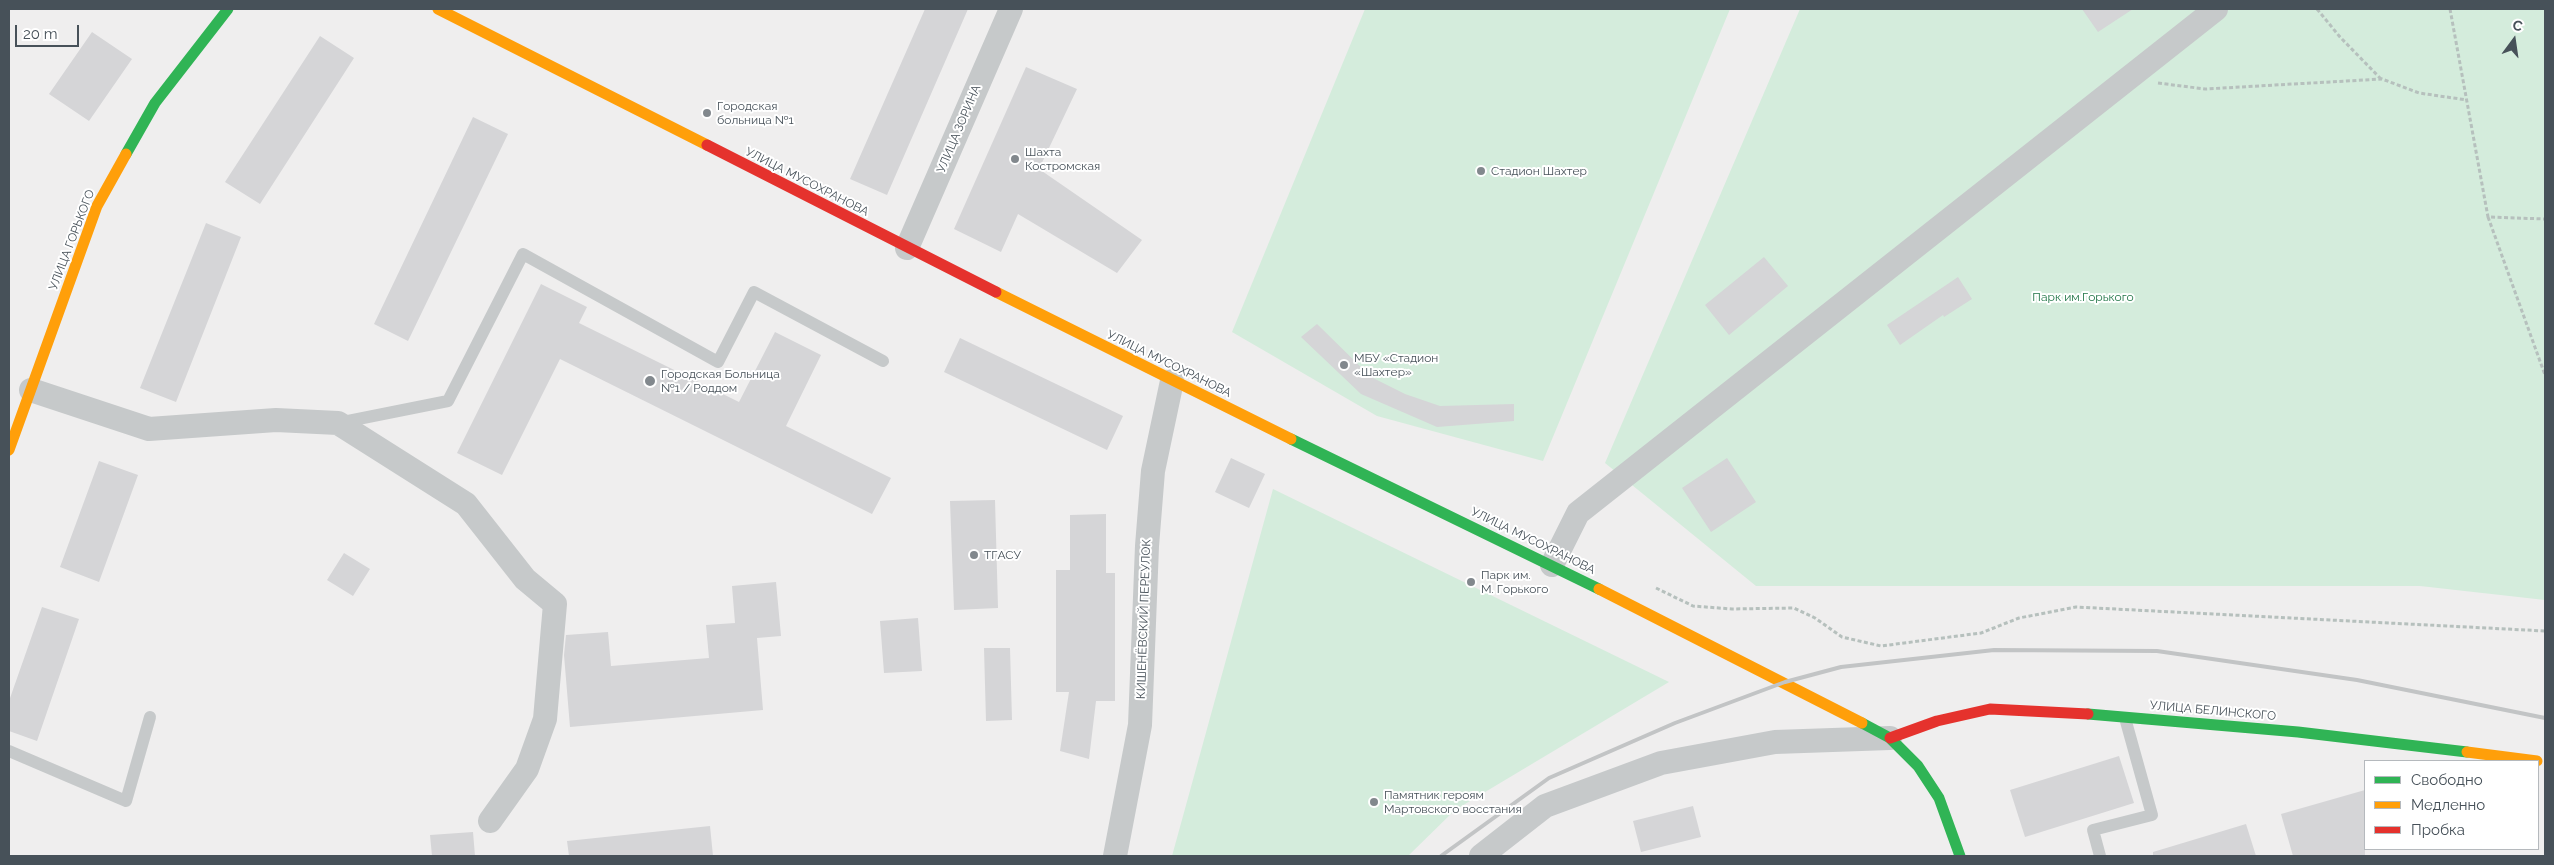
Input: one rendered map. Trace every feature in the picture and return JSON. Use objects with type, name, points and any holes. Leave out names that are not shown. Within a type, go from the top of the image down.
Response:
[{"type":"main road","name":"УЛИЦА ГОРЬКОГО","points":[[9,450],[98,206],[155,103],[228,9]]},
{"type":"main road","name":"УЛИЦА МУСОХРАНОВА","points":[[438,9],[1172,382],[1552,566],[1776,678],[1890,738],[1918,766],[1939,798],[1960,856]]},
{"type":"main road","name":"УЛИЦА БЕЛИНСКОГО","points":[[1890,738],[1937,721],[1990,709],[2298,732],[2530,760]]},
{"type":"street","name":"УЛИЦА ЗОРИНА","points":[[907,248],[1011,9]]},
{"type":"street","points":[[1552,566],[1578,513],[2216,9]]},
{"type":"street","name":"КИШЕНЁВСКИЙ ПЕРЕУЛОК","points":[[1115,856],[1140,725],[1147,546],[1152,480],[1172,382]]},
{"type":"street","points":[[31,390],[149,429],[276,420],[338,423],[466,504],[525,579],[554,604],[545,719],[527,769],[490,821]]},
{"type":"street","points":[[1481,856],[1545,806],[1661,763],[1775,742],[1890,738]]},
{"type":"lane","points":[[338,423],[448,401],[523,254],[718,362],[754,292],[883,361]]},
{"type":"lane","points":[[9,751],[126,801],[150,717]]},
{"type":"lane","points":[[2100,856],[2093,830],[2152,815],[2125,718]]},
{"type":"path","points":[[2317,9],[2340,37],[2382,79]]},
{"type":"path","points":[[2450,9],[2488,216],[2545,375]]},
{"type":"path","points":[[2127,79],[2205,89],[2382,79],[2419,93],[2467,100]]},
{"type":"path","points":[[2488,216],[2545,219]]},
{"type":"path","points":[[1650,585],[1693,606],[1732,609],[1794,608],[1815,618],[1842,637],[1880,646],[1981,633],[2018,618],[2076,607],[2545,631]]},
{"type":"green space","name":"Стадион Шахтер","points":[[1365,9],[1730,9],[1543,461],[1377,416],[1232,332]]},
{"type":"green space","name":"Парк им.Горького","points":[[1800,9],[2545,9],[2545,600],[2420,586],[1756,586],[1605,463]]},
{"type":"green space","points":[[1273,489],[1669,682],[1455,810],[1408,856],[1172,856]]},
{"type":"building","points":[[925,9],[968,9],[887,195],[850,179]]},
{"type":"building","points":[[2082,9],[2133,9],[2098,32]]},
{"type":"building","points":[[92,32],[132,59],[89,121],[49,94]]},
{"type":"building","points":[[320,36],[354,58],[260,204],[225,182]]},
{"type":"building","name":"Шахта Костромская","points":[[1026,67],[1077,89],[1039,169],[1142,240],[1117,273],[1018,214],[1001,252],[954,229]]},
{"type":"building","points":[[473,117],[508,134],[408,341],[374,324]]},
{"type":"building","points":[[206,223],[241,237],[176,402],[140,388]]},
{"type":"building","points":[[1764,257],[1788,286],[1729,335],[1705,305]]},
{"type":"building","points":[[1958,277],[1972,299],[1944,317],[1943,315],[1900,345],[1887,325]]},
{"type":"building","name":"Городская Больница №1 / Роддом","points":[[541,284],[587,307],[579,323],[739,402],[775,332],[821,355],[786,426],[891,478],[872,514],[560,359],[502,475],[457,453]]},
{"type":"building","name":"МБУ «Стадион «Шахтер»","points":[[1317,324],[1371,377],[1405,394],[1440,406],[1514,404],[1514,421],[1437,427],[1361,394],[1301,337]]},
{"type":"building","points":[[960,338],[1123,416],[1107,450],[944,372]]},
{"type":"building","points":[[1231,458],[1265,474],[1249,508],[1215,492]]},
{"type":"building","points":[[1727,458],[1756,502],[1711,532],[1682,488]]},
{"type":"building","points":[[99,461],[138,475],[99,582],[60,567]]},
{"type":"building","name":"ТГАСУ","points":[[995,500],[998,608],[954,610],[950,501]]},
{"type":"building","points":[[1106,514],[1106,573],[1115,573],[1115,701],[1096,701],[1089,759],[1060,751],[1069,692],[1056,692],[1056,570],[1070,570],[1070,515]]},
{"type":"building","points":[[344,553],[370,569],[353,596],[327,580]]},
{"type":"building","points":[[776,582],[781,636],[757,638],[763,710],[570,727],[564,655],[566,635],[608,632],[611,666],[709,658],[706,625],[735,623],[732,586]]},
{"type":"building","points":[[42,607],[79,619],[37,741],[9,731],[9,701]]},
{"type":"building","points":[[918,618],[922,671],[884,673],[880,621]]},
{"type":"building","points":[[984,648],[1010,648],[1012,720],[986,721]]},
{"type":"building","points":[[2119,756],[2134,803],[2025,837],[2010,790]]},
{"type":"building","points":[[2364,790],[2365,856],[2293,856],[2281,814]]},
{"type":"building","points":[[1693,806],[1701,837],[1641,852],[1633,821]]},
{"type":"building","points":[[2246,824],[2256,856],[2153,856],[2153,852]]},
{"type":"building","points":[[710,826],[713,856],[569,856],[567,841]]},
{"type":"building","points":[[473,832],[475,856],[432,856],[430,835]]},
{"type":"railway","points":[[1441,856],[1549,778],[1675,723],[1785,682],[1841,667],[1994,650],[2157,651],[2357,680],[2545,718]]},
{"type":"traffic: fast","points":[[126,154],[155,103],[228,9]]},
{"type":"traffic: fast","points":[[1291,439],[1599,589]]},
{"type":"traffic: fast","points":[[2088,714],[2298,732],[2467,752]]},
{"type":"traffic: fast","points":[[1862,723],[1890,738],[1918,766],[1939,798],[1960,856]]},
{"type":"traffic: slow","points":[[438,9],[707,145]]},
{"type":"traffic: slow","points":[[9,450],[97,206],[126,154]]},
{"type":"traffic: slow","points":[[996,292],[1291,439]]},
{"type":"traffic: slow","points":[[1599,589],[1862,723]]},
{"type":"traffic: slow","points":[[2467,752],[2529,760]]},
{"type":"traffic: jam","points":[[707,145],[996,292]]},
{"type":"traffic: jam","points":[[1890,738],[1937,721],[1990,709],[2088,714]]},
{"type":"place","name":"Городская больница №1","points":[[707,113]]},
{"type":"place","name":"Шахта Костромская","points":[[1015,159]]},
{"type":"place","name":"Стадион Шахтер","points":[[1481,171]]},
{"type":"place","name":"МБУ «Стадион «Шахтер»","points":[[1344,365]]},
{"type":"place","name":"Городская Больница №1 / Роддом","points":[[650,381]]},
{"type":"place","name":"ТГАСУ","points":[[974,555]]},
{"type":"place","name":"Парк им. М. Горького","points":[[1471,582]]},
{"type":"place","name":"Памятник героям Мартовского восстания","points":[[1374,802]]}]
